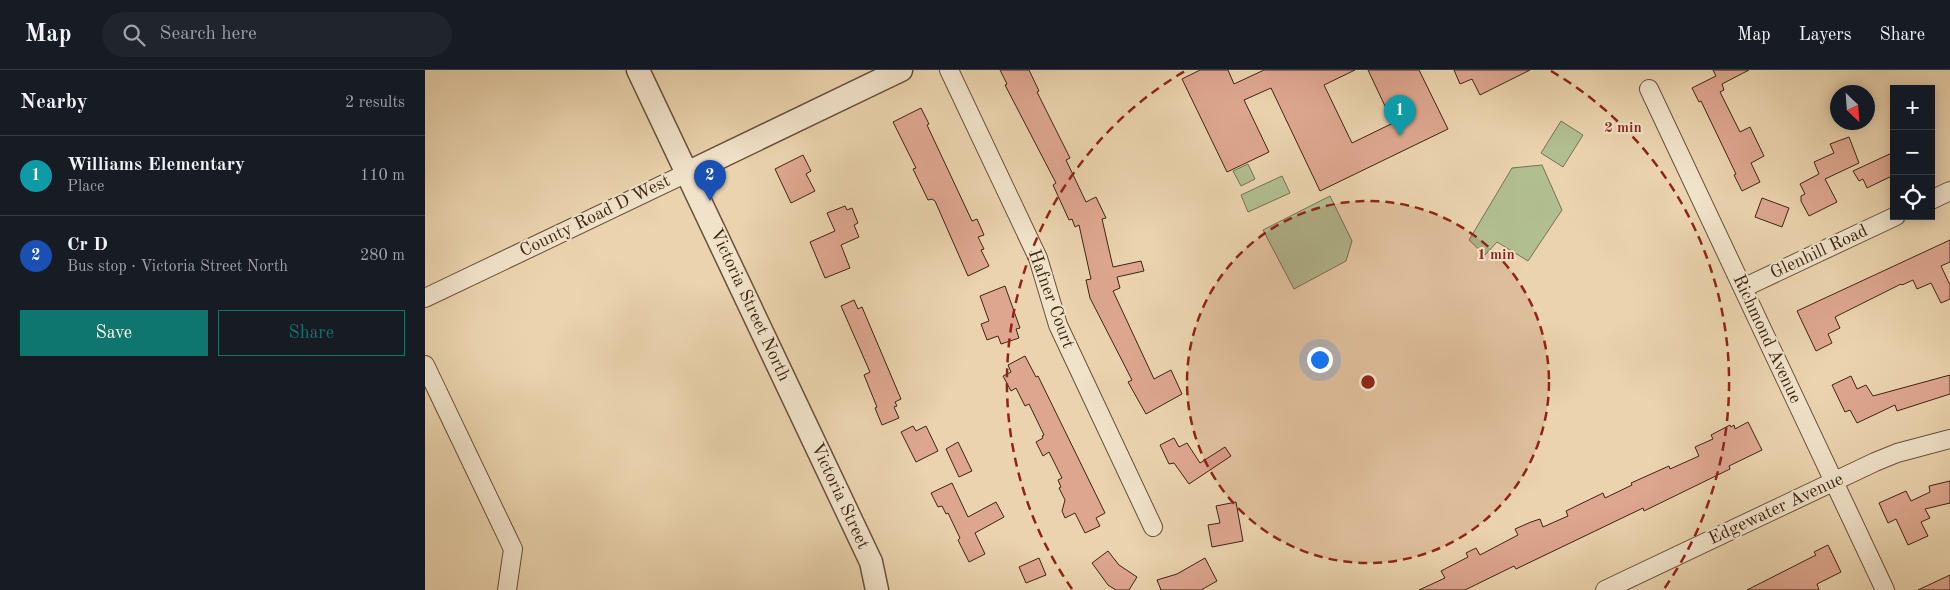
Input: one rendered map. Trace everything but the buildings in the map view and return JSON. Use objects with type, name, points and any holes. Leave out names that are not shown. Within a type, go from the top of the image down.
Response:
[{"type":"street","name":"Victoria Street North","points":[[638,70],[796,404]]},
{"type":"street","name":"County Road D West","points":[[425,298],[901,70]]},
{"type":"street","name":"Hafner Court","points":[[949,70],[1038,258],[1058,325],[1153,527]]},
{"type":"street","name":"Richmond Avenue","points":[[1649,88],[1885,590]]},
{"type":"street","points":[[1935,198],[1950,191]]},
{"type":"street","name":"Glenhill Road","points":[[1743,288],[1890,219]]},
{"type":"street","points":[[425,365],[513,549],[507,590]]},
{"type":"street","name":"Victoria Street","points":[[796,404],[871,562],[877,590]]},
{"type":"street","name":"Edgewater Avenue","points":[[1605,590],[1897,453],[1950,439]]},
{"type":"green space","points":[[1561,121],[1583,135],[1563,167],[1541,153]]},
{"type":"green space","points":[[1248,164],[1255,179],[1241,186],[1233,171]]},
{"type":"green space","points":[[1542,165],[1562,210],[1528,261],[1497,242],[1485,255],[1469,240],[1512,168]]},
{"type":"green space","points":[[1282,176],[1290,193],[1248,212],[1241,195]]},
{"type":"green space","points":[[1330,196],[1352,241],[1346,261],[1294,289],[1263,230]]},
{"type":"place","name":"Williams Elementary","points":[[1400,136]]},
{"type":"place","name":"Cr D","points":[[710,201]]}]
